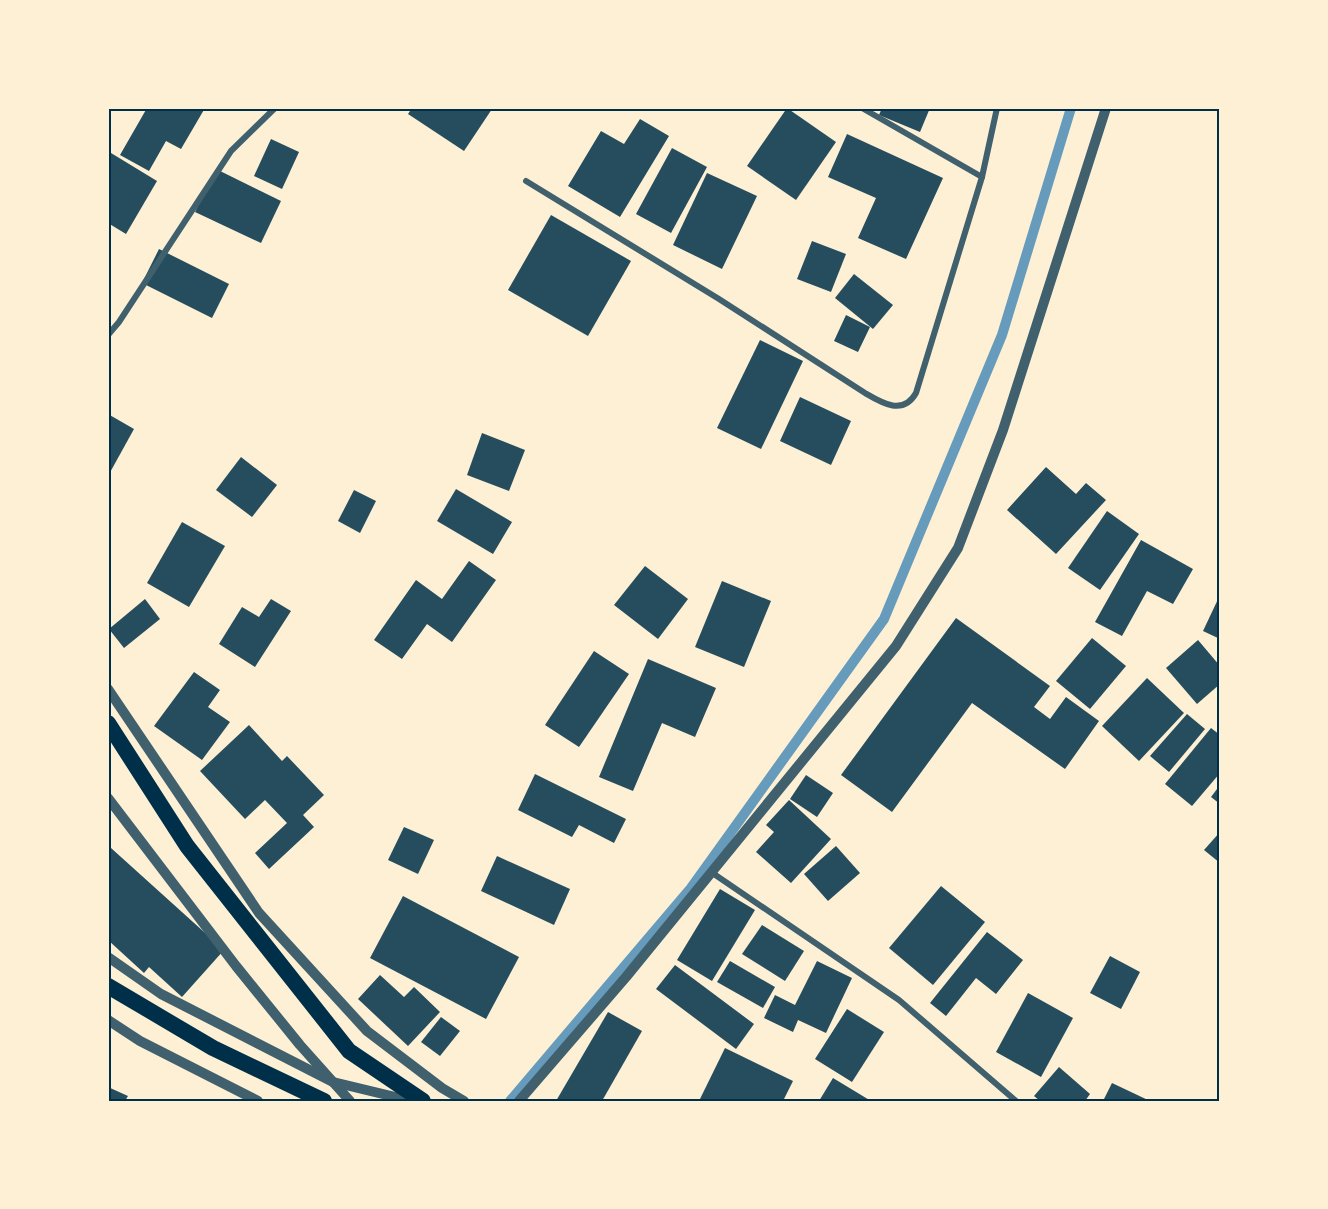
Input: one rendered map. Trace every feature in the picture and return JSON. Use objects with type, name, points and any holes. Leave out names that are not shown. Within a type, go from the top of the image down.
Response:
[{"type":"highway","points":[[108,723],[187,846],[349,1051],[423,1101]]},
{"type":"highway","points":[[108,986],[213,1048],[324,1101]]},
{"type":"street","points":[[108,335],[119,322],[231,151],[275,108]]},
{"type":"street","points":[[862,108],[982,177]]},
{"type":"street","points":[[526,181],[719,299],[865,393],[894,407],[908,403],[916,393],[982,177],[997,108]]},
{"type":"street","points":[[519,1101],[626,977],[896,646],[958,548],[1003,430],[1106,108]]},
{"type":"street","points":[[108,689],[259,913],[367,1031],[442,1088],[464,1101]]},
{"type":"street","points":[[108,798],[236,966],[300,1045],[350,1101]]},
{"type":"street","points":[[711,872],[899,1000],[1016,1101]]},
{"type":"street","points":[[108,957],[161,994],[333,1082],[412,1101]]},
{"type":"street","points":[[108,1020],[140,1041],[258,1101]]},
{"type":"building","points":[[147,108],[205,108],[181,149],[166,141],[149,171],[120,155]]},
{"type":"building","points":[[412,108],[492,109],[464,151],[408,114]]},
{"type":"building","points":[[787,108],[836,142],[796,200],[747,166]]},
{"type":"building","points":[[882,108],[930,108],[920,132],[879,115]]},
{"type":"building","points":[[640,119],[669,136],[620,217],[568,186],[601,131],[624,144]]},
{"type":"building","points":[[847,134],[943,178],[906,259],[858,238],[876,198],[828,177]]},
{"type":"building","points":[[271,139],[299,152],[282,189],[254,176]]},
{"type":"building","points":[[672,148],[707,167],[671,233],[636,214]]},
{"type":"building","points":[[111,153],[157,181],[126,234],[108,223],[108,157]]},
{"type":"building","points":[[216,169],[281,201],[261,243],[195,212]]},
{"type":"building","points":[[707,173],[757,196],[722,269],[673,245]]},
{"type":"building","points":[[551,215],[631,261],[588,336],[508,290]]},
{"type":"building","points":[[812,241],[846,254],[831,292],[797,279]]},
{"type":"building","points":[[159,249],[229,284],[212,318],[142,283]]},
{"type":"building","points":[[854,274],[893,305],[873,329],[835,298]]},
{"type":"building","points":[[846,315],[870,327],[858,352],[834,341]]},
{"type":"building","points":[[760,340],[803,361],[761,449],[717,428]]},
{"type":"building","points":[[800,397],[851,421],[831,465],[780,441]]},
{"type":"building","points":[[108,414],[134,429],[108,476]]},
{"type":"building","points":[[482,433],[525,450],[509,491],[467,475]]},
{"type":"building","points":[[241,457],[277,485],[252,517],[216,490]]},
{"type":"building","points":[[1046,467],[1076,494],[1086,483],[1106,500],[1056,554],[1007,510]]},
{"type":"building","points":[[456,489],[512,522],[493,554],[437,521]]},
{"type":"building","points":[[354,490],[376,501],[360,533],[338,521]]},
{"type":"building","points":[[1107,511],[1139,534],[1100,590],[1068,568]]},
{"type":"building","points":[[182,522],[225,546],[189,607],[147,583]]},
{"type":"building","points":[[1141,540],[1193,569],[1173,604],[1147,591],[1122,636],[1095,622]]},
{"type":"building","points":[[469,561],[496,580],[452,642],[427,624],[402,659],[374,640],[416,580],[442,599]]},
{"type":"building","points":[[645,566],[688,599],[658,639],[614,605]]},
{"type":"building","points":[[722,581],[771,601],[744,667],[695,647]]},
{"type":"building","points":[[1220,595],[1220,639],[1203,631]]},
{"type":"building","points":[[145,599],[160,619],[124,648],[109,629]]},
{"type":"building","points":[[271,599],[291,611],[255,667],[219,644],[242,607],[259,617]]},
{"type":"building","points":[[956,618],[1050,686],[1034,707],[1050,719],[1066,697],[1099,721],[1065,769],[972,703],[892,812],[841,775]]},
{"type":"building","points":[[1092,638],[1126,666],[1090,709],[1056,681]]},
{"type":"building","points":[[1198,640],[1220,666],[1220,684],[1197,704],[1166,668]]},
{"type":"building","points":[[594,651],[629,674],[579,747],[545,725]]},
{"type":"building","points":[[648,659],[716,688],[695,737],[662,723],[633,791],[599,777]]},
{"type":"building","points":[[194,672],[220,690],[208,707],[230,722],[202,760],[154,726]]},
{"type":"building","points":[[1147,678],[1184,713],[1139,761],[1102,726]]},
{"type":"building","points":[[1187,714],[1205,729],[1169,772],[1150,756]]},
{"type":"building","points":[[249,725],[282,761],[287,756],[324,795],[303,815],[314,827],[269,869],[255,853],[287,823],[265,800],[245,819],[200,771]]},
{"type":"building","points":[[1211,728],[1220,735],[1220,773],[1192,806],[1165,784]]},
{"type":"building","points":[[535,774],[626,819],[614,843],[579,825],[572,837],[518,810]]},
{"type":"building","points":[[806,775],[833,793],[817,817],[790,799]]},
{"type":"building","points":[[1220,785],[1220,804],[1211,797]]},
{"type":"building","points":[[789,800],[831,839],[791,883],[756,852],[774,832],[766,825]]},
{"type":"building","points":[[404,827],[434,840],[418,874],[388,860]]},
{"type":"building","points":[[1220,832],[1220,863],[1204,850]]},
{"type":"building","points":[[836,846],[860,873],[828,901],[804,874]]},
{"type":"building","points":[[111,848],[224,950],[182,997],[149,967],[144,973],[108,940],[108,851]]},
{"type":"building","points":[[497,856],[570,889],[554,925],[481,891]]},
{"type":"building","points":[[941,886],[985,922],[933,985],[889,948]]},
{"type":"building","points":[[720,889],[755,910],[712,981],[677,960]]},
{"type":"building","points":[[403,896],[519,957],[486,1019],[370,958]]},
{"type":"building","points":[[762,925],[804,951],[785,981],[742,954]]},
{"type":"building","points":[[987,932],[1023,960],[996,994],[976,978],[946,1016],[930,1003]]},
{"type":"building","points":[[1110,956],[1140,972],[1121,1009],[1090,993]]},
{"type":"building","points":[[730,961],[775,987],[763,1008],[717,982]]},
{"type":"building","points":[[817,961],[852,978],[826,1033],[798,1020],[793,1032],[764,1018],[775,995],[795,1005]]},
{"type":"building","points":[[675,965],[754,1024],[736,1049],[656,989]]},
{"type":"building","points":[[380,975],[404,997],[414,987],[440,1012],[408,1046],[358,999]]},
{"type":"building","points":[[1028,993],[1073,1018],[1041,1077],[996,1052]]},
{"type":"building","points":[[847,1009],[884,1032],[852,1082],[815,1059]]},
{"type":"building","points":[[608,1012],[642,1031],[602,1101],[556,1101]]},
{"type":"building","points":[[441,1017],[460,1031],[440,1056],[421,1042]]},
{"type":"building","points":[[725,1048],[793,1081],[783,1101],[699,1101]]},
{"type":"building","points":[[1059,1067],[1090,1094],[1085,1101],[1040,1101],[1034,1096]]},
{"type":"building","points":[[833,1078],[871,1101],[819,1101]]},
{"type":"building","points":[[1112,1083],[1150,1101],[1103,1101]]},
{"type":"building","points":[[108,1087],[128,1096],[125,1101],[108,1101]]},
{"type":"waterway","points":[[510,1101],[691,888],[884,619],[1002,335],[1071,108]]}]
